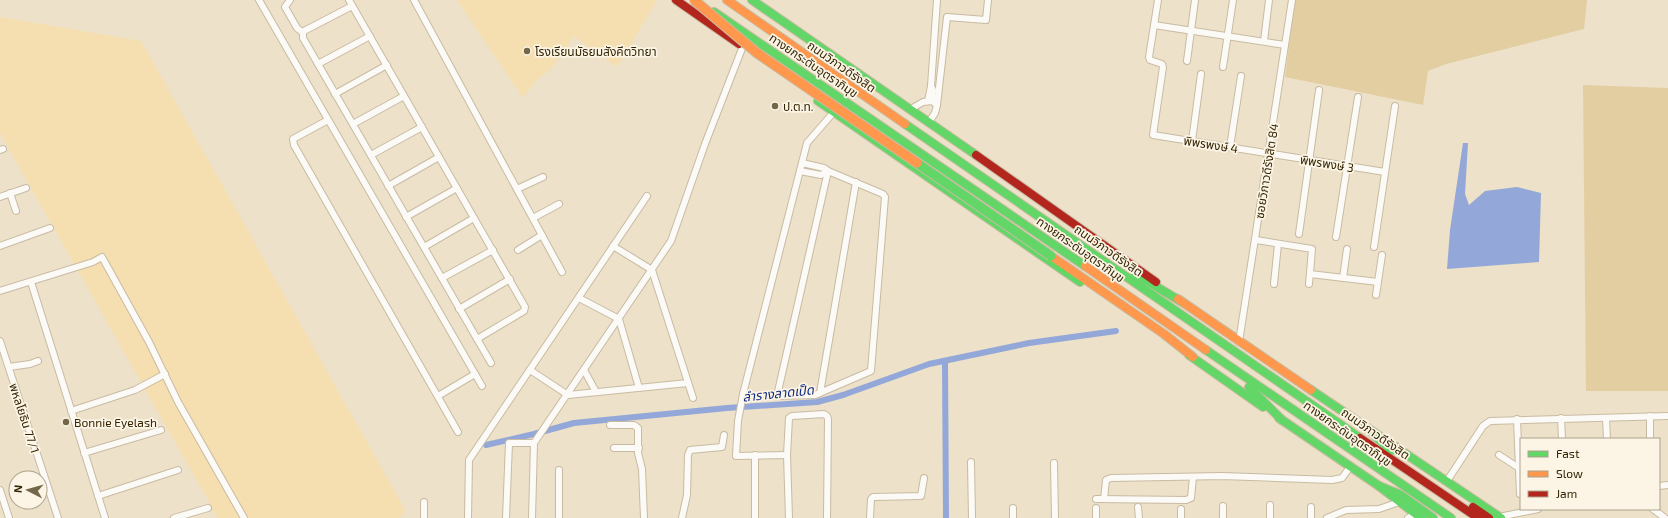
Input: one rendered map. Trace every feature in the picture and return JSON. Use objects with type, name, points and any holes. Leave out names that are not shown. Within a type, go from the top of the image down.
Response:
[{"type":"main road","points":[[676,0],[743,46],[833,113],[1046,259],[1193,357],[1283,421],[1379,486],[1415,517]]},
{"type":"main road","points":[[694,0],[1439,518]]},
{"type":"main road","points":[[694,0],[757,53],[1164,334],[1193,357]]},
{"type":"main road","name":"ทางยกระดับอุตราภิมุข","points":[[694,0],[1451,518]]},
{"type":"main road","name":"ทางยกระดับอุตราภิมุข","points":[[721,0],[1065,242],[1468,518]]},
{"type":"main road","points":[[728,0],[759,18],[1063,223],[1142,279],[1182,302]]},
{"type":"main road","name":"ถนนวิภาวดีรังสิต","points":[[728,0],[1194,324],[1477,514]]},
{"type":"main road","name":"ถนนวิภาวดีรังสิต","points":[[752,0],[1136,266],[1182,302],[1239,342],[1500,517]]},
{"type":"main road","points":[[732,39],[761,48]]},
{"type":"main road","points":[[1249,387],[1283,421]]},
{"type":"main road","points":[[1344,426],[1391,451]]},
{"type":"main road","points":[[1367,428],[1391,451],[1477,514],[1489,518]]},
{"type":"main road","points":[[1379,486],[1401,495],[1433,518]]},
{"type":"street","points":[[259,0],[482,386]]},
{"type":"street","points":[[290,0],[286,7],[297,28],[303,33],[303,38],[491,363]]},
{"type":"street","points":[[414,0],[562,272]]},
{"type":"street","points":[[929,122],[935,113],[930,86],[937,0]]},
{"type":"street","points":[[932,102],[947,17],[986,20],[988,0]]},
{"type":"street","points":[[1158,0],[1154,25],[1286,45]]},
{"type":"street","points":[[1187,61],[1195,0]]},
{"type":"street","points":[[1223,67],[1233,0]]},
{"type":"street","points":[[1264,41],[1269,0]]},
{"type":"street","name":"ซอยวิภาวดีรังสิต 84","points":[[1239,342],[1292,0]]},
{"type":"street","points":[[303,33],[351,3],[493,250],[524,305],[524,311],[477,339]]},
{"type":"street","name":"พิพรพงษ์ 4","points":[[1154,25],[1149,57],[1150,60],[1162,64],[1163,67],[1153,135],[1269,153]]},
{"type":"street","points":[[318,64],[370,36]]},
{"type":"street","points":[[532,518],[534,443],[671,241],[705,144],[743,46]]},
{"type":"street","points":[[336,94],[387,65]]},
{"type":"street","points":[[1192,141],[1201,74]]},
{"type":"street","points":[[1230,147],[1240,76]]},
{"type":"street","points":[[1299,234],[1319,90]]},
{"type":"street","points":[[353,124],[404,96]]},
{"type":"street","points":[[1336,237],[1358,97]]},
{"type":"street","points":[[911,109],[932,102]]},
{"type":"street","points":[[1374,247],[1395,106]]},
{"type":"street","points":[[787,455],[736,456],[736,439],[740,406],[807,143],[833,113]]},
{"type":"street","points":[[328,120],[293,139],[294,145],[458,432]]},
{"type":"street","points":[[371,155],[422,127]]},
{"type":"street","name":"พิพรพงษ์ 3","points":[[1269,153],[1385,172]]},
{"type":"street","points":[[388,186],[439,157]]},
{"type":"street","points":[[802,163],[824,168],[828,172],[856,182],[883,194],[885,197],[871,370],[820,393],[806,396],[777,396],[828,172]]},
{"type":"street","points":[[800,171],[822,175],[828,172]]},
{"type":"street","points":[[517,189],[543,177]]},
{"type":"street","points":[[820,393],[856,182]]},
{"type":"street","points":[[0,196],[26,188]]},
{"type":"street","points":[[406,217],[457,188]]},
{"type":"street","points":[[10,193],[16,212]]},
{"type":"street","points":[[468,518],[469,460],[647,196]]},
{"type":"street","points":[[533,218],[559,204]]},
{"type":"street","points":[[424,247],[474,218]]},
{"type":"street","points":[[0,246],[50,228]]},
{"type":"street","points":[[518,250],[542,235]]},
{"type":"street","points":[[1256,240],[1312,249],[1309,284]]},
{"type":"street","points":[[1274,284],[1278,244]]},
{"type":"street","points":[[613,246],[652,270],[693,398]]},
{"type":"street","points":[[1343,278],[1347,249]]},
{"type":"street","points":[[442,278],[493,250]]},
{"type":"street","points":[[1376,295],[1382,255]]},
{"type":"street","points":[[0,291],[93,262],[102,257],[149,342],[178,402],[244,518]]},
{"type":"street","points":[[1310,274],[1378,282]]},
{"type":"street","points":[[459,309],[510,280]]},
{"type":"street","points":[[31,282],[105,518]]},
{"type":"street","points":[[578,298],[618,319],[639,388]]},
{"type":"street","name":"พหลโยธิน 77/1","points":[[0,341],[58,518]]},
{"type":"street","points":[[9,367],[30,364],[38,361]]},
{"type":"street","points":[[530,370],[568,395],[688,383]]},
{"type":"street","points":[[584,370],[596,392]]},
{"type":"street","points":[[72,411],[135,390],[165,374]]},
{"type":"street","points":[[438,396],[475,374]]},
{"type":"street","points":[[789,518],[787,455],[789,418],[792,416],[827,416],[827,518]]},
{"type":"street","points":[[1650,416],[1650,438]]},
{"type":"street","points":[[1446,481],[1486,423],[1496,420],[1668,416]]},
{"type":"street","points":[[1562,418],[1562,438]]},
{"type":"street","points":[[1606,418],[1607,438]]},
{"type":"street","points":[[1517,420],[1520,494]]},
{"type":"street","points":[[610,425],[636,425],[639,434],[639,460],[642,468],[644,518]]},
{"type":"street","points":[[84,453],[161,430]]},
{"type":"street","points":[[682,518],[686,502],[690,450],[722,447],[724,435]]},
{"type":"street","points":[[506,518],[509,443],[534,443]]},
{"type":"street","points":[[614,448],[639,448]]},
{"type":"street","points":[[1499,455],[1519,468]]},
{"type":"street","points":[[755,456],[755,518]]},
{"type":"street","points":[[971,462],[972,518]]},
{"type":"street","points":[[1054,463],[1055,518]]},
{"type":"street","points":[[1104,499],[1105,483],[1108,479],[1222,476],[1332,480],[1342,478],[1350,467]]},
{"type":"street","points":[[98,496],[178,470]]},
{"type":"street","points":[[559,518],[560,470]]},
{"type":"street","points":[[1096,499],[1186,500],[1191,498],[1193,477]]},
{"type":"street","points":[[870,518],[871,499],[873,497],[922,496],[924,478]]},
{"type":"street","points":[[0,490],[9,518]]},
{"type":"street","points":[[424,502],[424,518]]},
{"type":"street","points":[[1327,518],[1346,510],[1379,508],[1399,502]]},
{"type":"street","points":[[1270,505],[1270,518]]},
{"type":"street","points":[[1223,506],[1223,518]]},
{"type":"street","points":[[1138,507],[1139,518]]},
{"type":"street","points":[[1311,507],[1311,518]]},
{"type":"street","points":[[174,518],[208,508]]},
{"type":"street","points":[[1013,508],[1013,518]]},
{"type":"street","points":[[1096,508],[1096,518]]},
{"type":"street","points":[[1181,509],[1181,518]]},
{"type":"street","points":[[1500,517],[1533,510]]},
{"type":"street","points":[[1654,510],[1665,518]]},
{"type":"shaded area","name":"โรงเรียนมัธยมสังคีตวิทยา","points":[[457,0],[657,0],[617,67],[574,36],[552,68],[536,80],[523,98]]},
{"type":"shaded area","points":[[1295,0],[1587,0],[1584,29],[1446,64],[1428,71],[1423,105],[1285,77]]},
{"type":"shaded area","points":[[0,17],[141,41],[405,510],[400,518],[218,518],[0,133]]},
{"type":"shaded area","points":[[1583,85],[1668,88],[1668,391],[1586,391]]},
{"type":"water","points":[[1463,143],[1468,143],[1465,194],[1469,205],[1485,191],[1517,187],[1541,193],[1539,262],[1447,269],[1450,230]]},
{"type":"waterway","name":"ลำรางลาดเป็ด","points":[[486,445],[574,423],[727,408],[817,402],[843,395],[929,364],[1029,343],[1116,331]]},
{"type":"waterway","points":[[945,361],[946,518]]},
{"type":"traffic: fast","points":[[752,0],[976,155]]},
{"type":"traffic: fast","points":[[714,12],[1085,266]]},
{"type":"traffic: fast","points":[[818,101],[1080,282]]},
{"type":"traffic: fast","points":[[905,124],[1360,438]]},
{"type":"traffic: fast","points":[[917,163],[1051,256]]},
{"type":"traffic: fast","points":[[1135,274],[1182,302]]},
{"type":"traffic: fast","points":[[1206,350],[1451,518]]},
{"type":"traffic: fast","points":[[1189,355],[1263,407]]},
{"type":"traffic: fast","points":[[1249,387],[1283,421]]},
{"type":"traffic: fast","points":[[1311,390],[1501,518]]},
{"type":"traffic: fast","points":[[1279,418],[1379,486],[1421,518]]},
{"type":"traffic: fast","points":[[1367,428],[1391,451]]},
{"type":"traffic: fast","points":[[1379,486],[1401,495],[1433,518]]},
{"type":"traffic: slow","points":[[694,0],[757,53],[917,163]]},
{"type":"traffic: slow","points":[[727,0],[905,124]]},
{"type":"traffic: slow","points":[[1051,256],[1164,334],[1193,357]]},
{"type":"traffic: slow","points":[[1085,266],[1206,350]]},
{"type":"traffic: slow","points":[[1178,299],[1311,390]]},
{"type":"traffic: jam","points":[[676,0],[739,44]]},
{"type":"traffic: jam","points":[[976,155],[1156,282]]},
{"type":"traffic: jam","points":[[1360,438],[1478,518]]},
{"type":"traffic: jam","points":[[1473,507],[1489,518]]},
{"type":"place","name":"โรงเรียนมัธยมสังคีตวิทยา","points":[[527,51]]},
{"type":"place","name":"ป.ต.ท.","points":[[775,106]]},
{"type":"place","name":"Bonnie Eyelash","points":[[66,422]]}]
